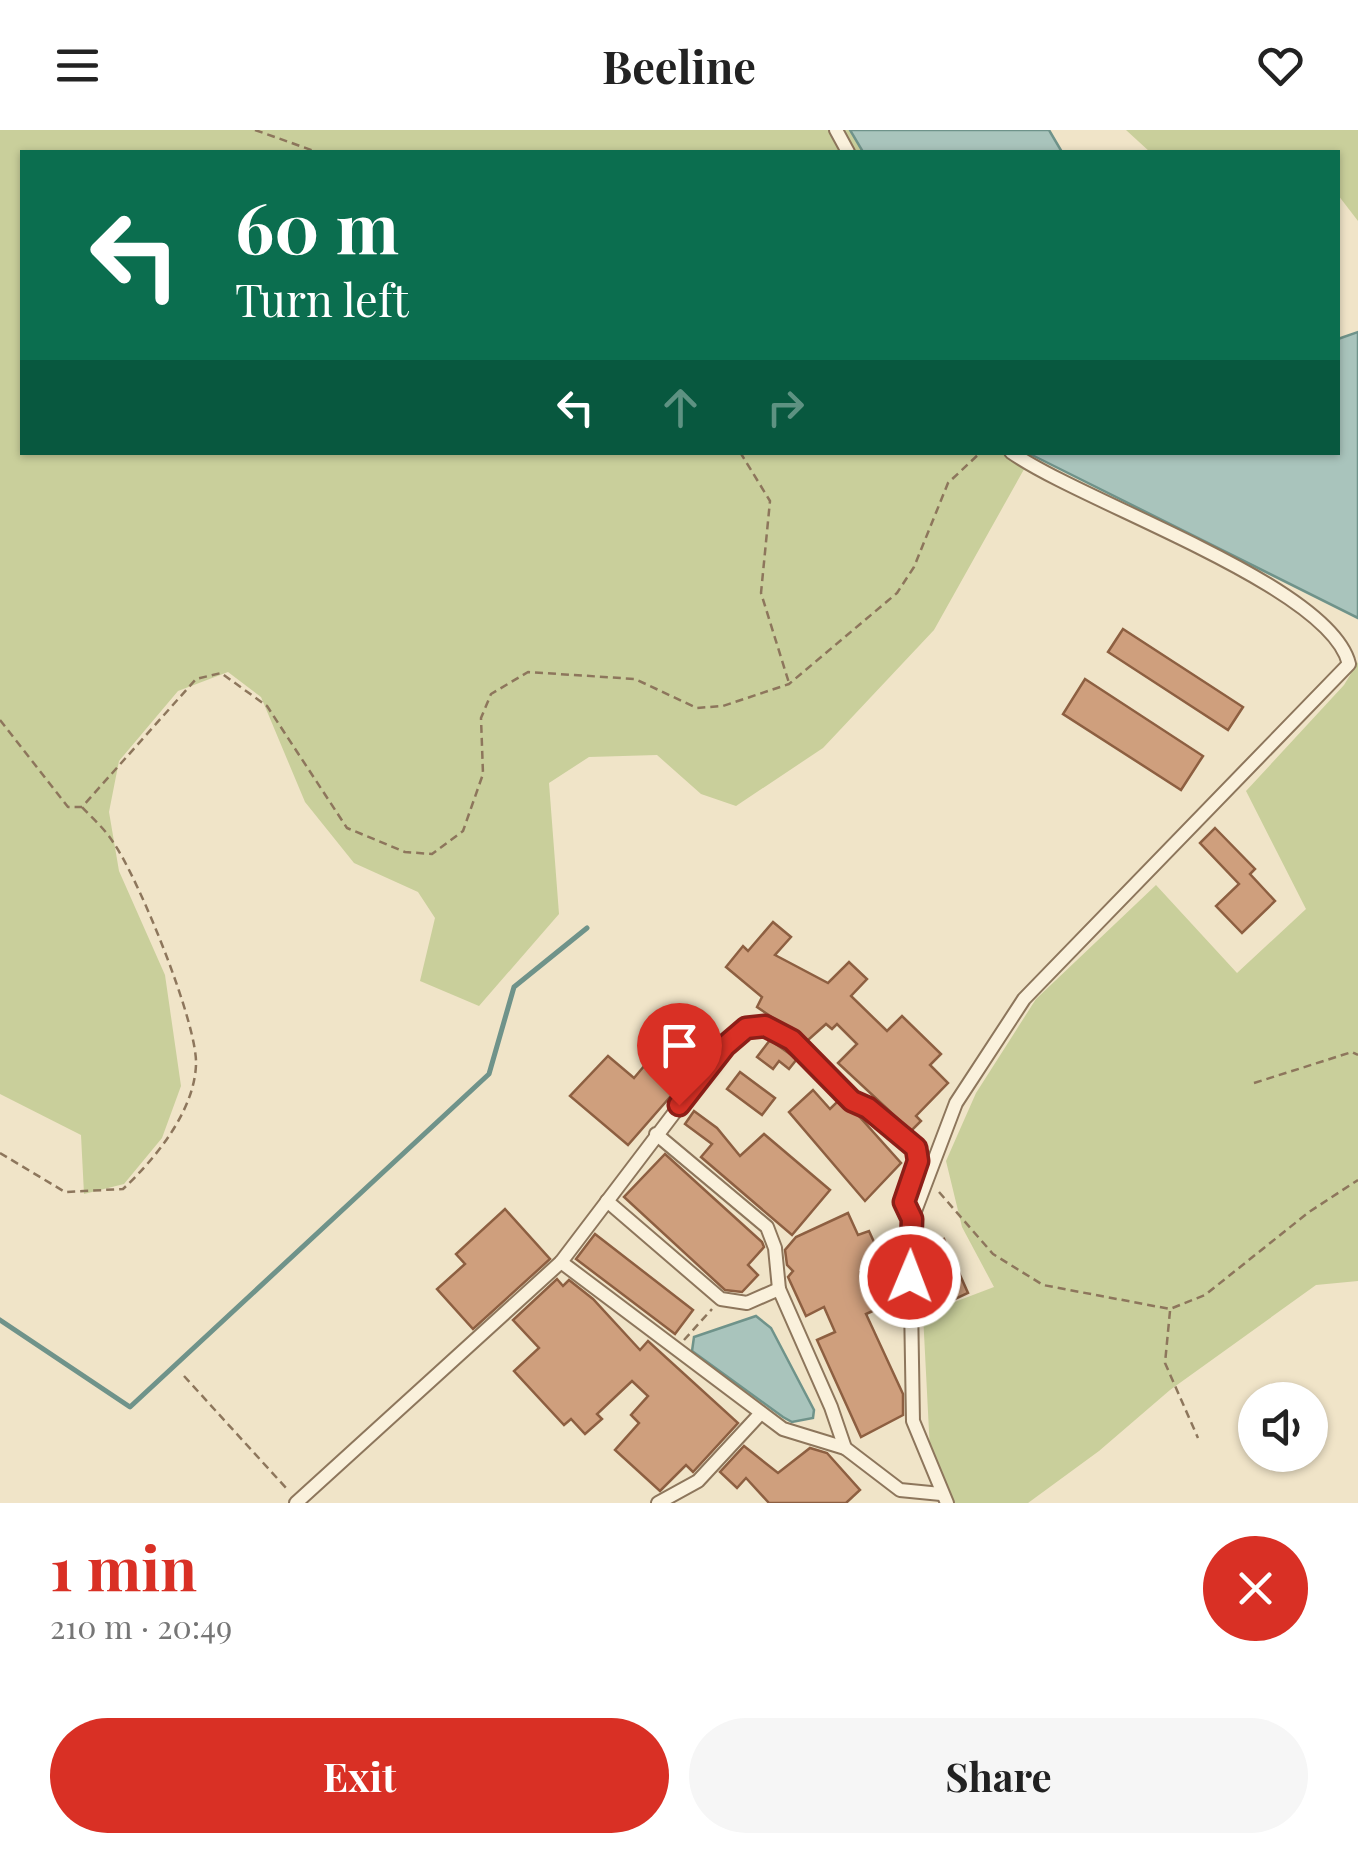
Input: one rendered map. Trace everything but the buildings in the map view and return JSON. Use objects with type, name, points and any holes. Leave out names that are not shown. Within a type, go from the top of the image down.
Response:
[{"type":"street","points":[[944,1499],[914,1421],[912,1219],[956,1104],[1024,1000],[1354,663],[1332,632],[1273,587],[1018,455]]},
{"type":"street","points":[[297,1502],[561,1262],[725,1046],[746,1028],[765,1026],[792,1040],[852,1101],[868,1108],[916,1148],[918,1161],[904,1202],[912,1219]]},
{"type":"street","points":[[656,1134],[766,1227],[775,1248],[779,1289],[831,1406],[845,1448]]},
{"type":"street","points":[[607,1201],[721,1298],[747,1303],[779,1289]]},
{"type":"street","points":[[561,1262],[783,1429],[845,1448],[900,1490],[944,1499]]},
{"type":"street","points":[[658,1503],[698,1482],[761,1412]]},
{"type":"path","points":[[255,130],[311,150]]},
{"type":"path","points":[[742,455],[770,502],[761,593],[789,684]]},
{"type":"path","points":[[82,807],[196,679],[221,672],[267,706],[346,828],[405,852],[432,854],[463,831],[483,774],[481,718],[491,694],[528,672],[635,679],[697,708],[723,706],[789,684],[896,593],[914,567],[948,483],[978,455]]},
{"type":"path","points":[[0,720],[68,807],[82,807],[114,842],[194,1032],[196,1068],[185,1108],[146,1168],[123,1190],[65,1192],[0,1152]]},
{"type":"path","points":[[1254,1084],[1352,1052],[1358,1056]]},
{"type":"path","points":[[929,1173],[945,1202],[994,1254],[1043,1286],[1074,1288],[1170,1310],[1205,1295],[1309,1212],[1358,1180]]},
{"type":"path","points":[[676,1349],[721,1298]]},
{"type":"path","points":[[1170,1310],[1165,1364],[1198,1438]]},
{"type":"path","points":[[184,1376],[297,1502]]},
{"type":"green space","points":[[0,130],[850,130],[862,150],[20,150],[20,455],[1032,455],[934,630],[823,748],[736,806],[701,794],[657,755],[589,757],[549,783],[559,914],[479,1006],[420,981],[435,918],[418,892],[354,863],[305,802],[261,697],[228,672],[178,691],[119,761],[109,812],[119,871],[165,975],[181,1086],[162,1138],[124,1184],[84,1194],[81,1135],[0,1094]]},
{"type":"green space","points":[[1126,130],[1358,130],[1358,221],[1340,198],[1340,150],[1148,150]]},
{"type":"green space","points":[[1358,662],[1358,1281],[1316,1285],[1170,1390],[1099,1451],[1028,1503],[955,1503],[930,1451],[923,1314],[994,1287],[962,1227],[946,1161],[976,1093],[1036,999],[1156,885],[1237,973],[1306,909],[1246,791],[1344,685]]},
{"type":"water","points":[[850,130],[1049,130],[1061,150],[862,150]]},
{"type":"water","points":[[1358,332],[1358,618],[1032,455],[1340,455],[1340,338]]},
{"type":"water","points":[[756,1316],[771,1328],[814,1410],[813,1418],[792,1422],[692,1351],[694,1337]]},
{"type":"waterway","points":[[0,1320],[130,1407],[489,1074],[514,987],[587,928]]},
{"type":"route","points":[[679,1105],[725,1046],[746,1028],[765,1026],[792,1040],[852,1101],[868,1108],[916,1148],[918,1161],[904,1202],[912,1219],[910,1277]]}]
